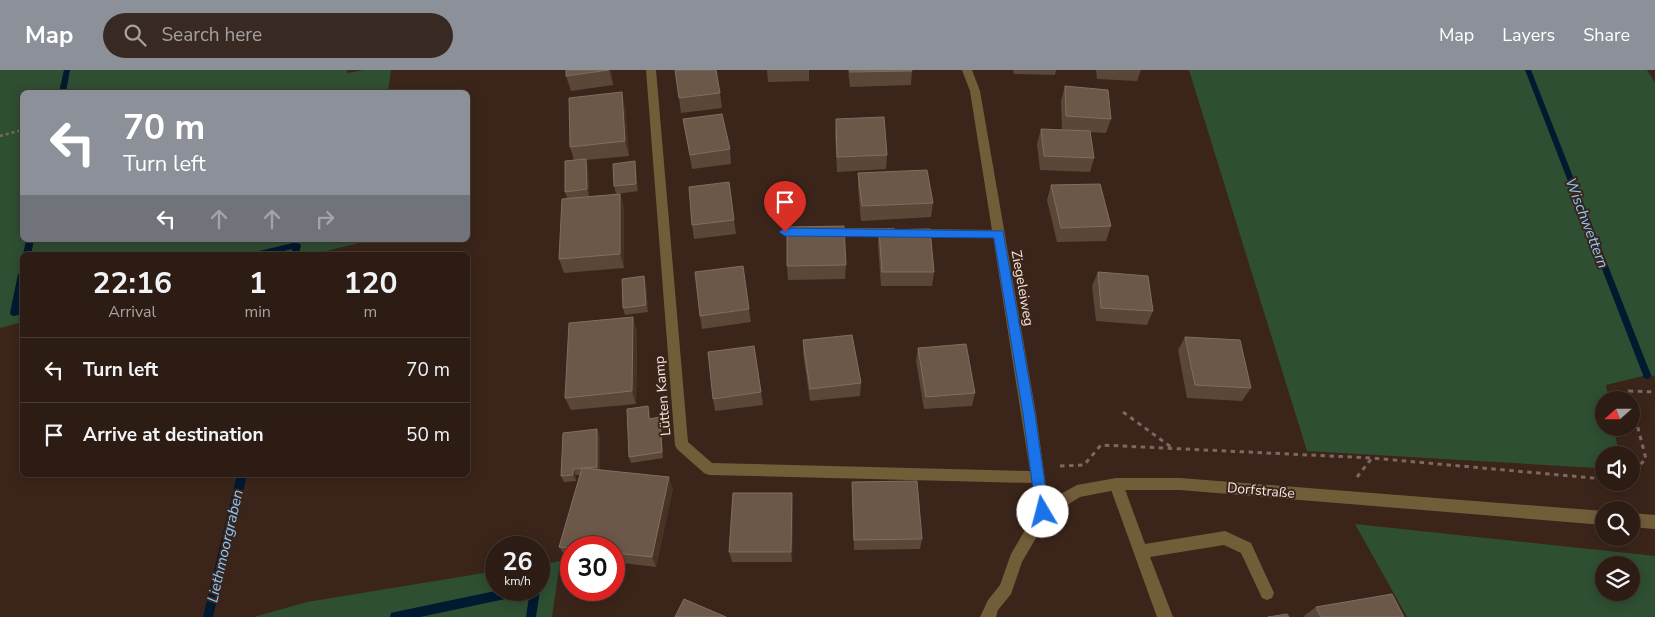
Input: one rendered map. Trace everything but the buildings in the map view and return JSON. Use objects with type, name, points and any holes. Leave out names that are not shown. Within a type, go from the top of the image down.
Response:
[{"type":"street","name":"Lütten Kamp","points":[[651,70],[665,234],[666,273],[682,445],[709,469],[1038,477]]},
{"type":"street","name":"Ziegeleiweg","points":[[967,70],[975,91],[1043,512]]},
{"type":"street","points":[[813,232],[999,234]]},
{"type":"street","points":[[1116,484],[1165,617]]},
{"type":"street","name":"Dorfstraße","points":[[988,617],[993,605],[1006,589],[1016,559],[1043,512],[1076,491],[1116,484],[1180,484],[1595,517]]},
{"type":"street","points":[[1640,521],[1655,522]]},
{"type":"street","points":[[1141,552],[1225,538],[1246,548],[1267,593]]},
{"type":"path","points":[[0,136],[20,131]]},
{"type":"path","points":[[1640,391],[1655,392]]},
{"type":"path","points":[[1123,412],[1172,448]]},
{"type":"path","points":[[1640,435],[1646,459],[1640,465]]},
{"type":"path","points":[[1101,445],[1372,458],[1595,478]]},
{"type":"path","points":[[1350,497],[1350,485],[1372,458]]},
{"type":"green space","points":[[0,70],[347,70],[347,73],[364,70],[391,70],[388,90],[20,90],[20,242],[363,242],[322,252],[20,252],[20,323],[0,328]]},
{"type":"green space","points":[[1189,70],[1647,70],[1655,83],[1655,376],[1647,375],[1606,385],[1607,391],[1595,391],[1595,436],[1615,436],[1617,446],[1595,446],[1595,468],[1307,451]]},
{"type":"green space","points":[[1355,524],[1655,556],[1655,617],[1407,617]]},
{"type":"green space","points":[[560,561],[552,617],[254,617],[307,602],[485,573],[485,601],[550,601],[550,563]]},
{"type":"waterway","name":"Liethmoorgraben","points":[[62,90],[67,70]]},
{"type":"waterway","name":"Wischwettern","points":[[1528,70],[1647,375]]},
{"type":"waterway","name":"Liethmoorgraben","points":[[28,252],[30,242]]},
{"type":"waterway","name":"Liethmoorgraben","points":[[268,252],[297,245],[296,252]]},
{"type":"waterway","name":"Liethmoorgraben","points":[[20,284],[14,313],[20,312]]},
{"type":"waterway","name":"Liethmoorgraben","points":[[208,617],[242,477]]},
{"type":"waterway","name":"Liethmoorgraben","points":[[395,617],[485,598]]},
{"type":"waterway","name":"Liethmoorgraben","points":[[531,617],[533,601]]},
{"type":"route","points":[[785,232],[999,234],[1043,512]]}]
